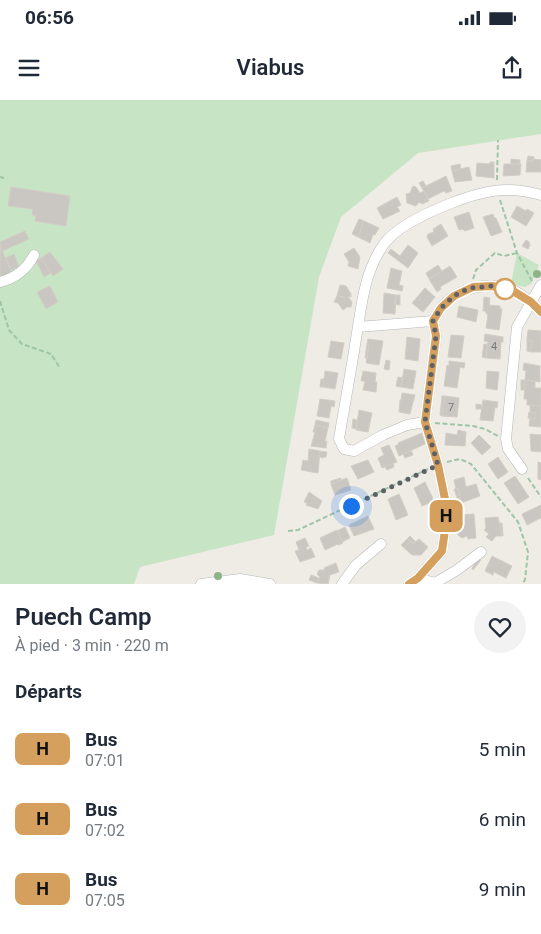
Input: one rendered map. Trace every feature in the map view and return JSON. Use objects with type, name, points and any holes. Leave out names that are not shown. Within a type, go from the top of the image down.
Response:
[{"type":"street","points":[[425,422],[407,425],[354,450],[344,449],[339,439],[365,284],[375,258],[385,242],[400,229],[436,209],[471,195],[496,189],[519,190],[541,195]]},
{"type":"street","points":[[0,282],[9,280],[28,266],[34,255]]},
{"type":"street","points":[[522,470],[508,450],[506,439],[517,327],[531,302],[538,284]]},
{"type":"street","points":[[414,581],[442,551],[446,523],[446,504],[438,465],[425,422],[436,336],[433,321],[441,308],[454,296],[469,288],[492,286],[513,291],[531,302],[541,312]]},
{"type":"street","points":[[358,327],[433,321]]},
{"type":"street","points":[[342,584],[356,565],[381,544]]},
{"type":"street","points":[[414,581],[435,584],[481,552]]},
{"type":"street","points":[[200,584],[240,579],[270,584]]},
{"type":"path","points":[[498,140],[496,189],[517,253],[538,284]]},
{"type":"path","points":[[0,177],[4,178]]},
{"type":"path","points":[[469,288],[476,270],[495,254],[504,256],[517,253]]},
{"type":"path","points":[[0,301],[10,330],[22,344],[51,354],[60,368]]},
{"type":"path","points":[[425,422],[473,426],[506,439]]},
{"type":"path","points":[[288,530],[298,530],[438,465],[460,459],[471,464],[518,522],[528,552],[525,580],[522,584]]},
{"type":"path","points":[[522,470],[541,497]]},
{"type":"green space","points":[[0,100],[541,100],[541,134],[418,153],[341,217],[319,277],[274,535],[140,567],[134,584],[0,584]]},
{"type":"green space","points":[[517,253],[539,265],[531,284],[525,287],[511,284]]},
{"type":"building","points":[[528,156],[534,157],[533,161],[527,161]]},
{"type":"building","points":[[511,159],[520,160],[520,164],[511,164]]},
{"type":"building","points":[[534,159],[541,160],[541,172],[526,172],[527,161],[533,161]]},
{"type":"building","points":[[490,162],[494,162],[494,178],[476,176],[477,163],[490,164]]},
{"type":"building","points":[[460,164],[461,169],[452,171],[451,166]]},
{"type":"building","points":[[504,164],[521,164],[520,175],[503,176]]},
{"type":"building","points":[[469,167],[472,180],[455,182],[452,171]]},
{"type":"building","points":[[446,176],[452,191],[446,193],[444,191],[428,199],[422,188]]},
{"type":"building","points":[[423,181],[426,186],[422,188],[419,183]]},
{"type":"building","points":[[413,186],[420,193],[424,191],[429,201],[422,204],[419,202],[416,206],[407,203],[406,194],[410,193]]},
{"type":"building","points":[[11,187],[70,196],[66,226],[35,221],[36,216],[32,215],[33,209],[8,206]]},
{"type":"building","points":[[397,197],[401,205],[397,207],[400,211],[383,219],[377,208]]},
{"type":"building","points":[[517,206],[534,213],[526,226],[511,217]]},
{"type":"building","points":[[469,212],[474,228],[465,231],[459,230],[454,217]]},
{"type":"building","points":[[493,214],[502,232],[491,236],[483,217]]},
{"type":"building","points":[[359,219],[364,221],[358,237],[352,234]]},
{"type":"building","points":[[364,221],[379,228],[375,235],[373,234],[370,243],[358,237]]},
{"type":"building","points":[[441,224],[448,236],[432,246],[427,237],[428,234],[434,232],[433,229]]},
{"type":"building","points":[[25,231],[29,239],[2,251],[0,242]]},
{"type":"building","points":[[526,240],[530,245],[528,249],[522,246]]},
{"type":"building","points":[[408,245],[418,253],[408,268],[388,253],[391,249],[400,256]]},
{"type":"building","points":[[0,246],[12,273],[0,277]]},
{"type":"building","points":[[354,248],[360,257],[358,269],[348,266],[349,262],[344,254]]},
{"type":"building","points":[[50,252],[63,269],[53,276],[41,258]]},
{"type":"building","points":[[14,254],[19,267],[11,270],[6,258]]},
{"type":"building","points":[[41,258],[51,273],[44,277],[36,261]]},
{"type":"building","points":[[438,265],[442,271],[429,279],[426,273]]},
{"type":"building","points":[[450,266],[457,277],[440,287],[441,289],[437,292],[429,279]]},
{"type":"building","points":[[391,268],[402,271],[399,285],[403,286],[402,291],[387,288]]},
{"type":"building","points":[[340,285],[346,286],[351,297],[337,296]]},
{"type":"building","points":[[50,286],[58,302],[46,309],[37,292]]},
{"type":"building","points":[[425,288],[435,297],[423,312],[412,303]]},
{"type":"building","points":[[384,293],[396,295],[395,314],[383,313]]},
{"type":"building","points":[[396,295],[400,295],[400,305],[394,304]]},
{"type":"building","points":[[337,296],[349,298],[352,302],[351,307],[343,310],[338,303],[334,302]]},
{"type":"building","points":[[484,297],[490,298],[489,305],[500,306],[500,309],[502,309],[499,330],[486,328],[488,314],[486,314],[486,311],[483,311]]},
{"type":"building","points":[[459,306],[478,310],[476,322],[457,317]]},
{"type":"building","points":[[528,330],[541,331],[541,352],[530,352],[532,341],[527,340]]},
{"type":"building","points":[[485,334],[503,337],[500,359],[486,358],[488,342],[484,341]]},
{"type":"building","points":[[451,335],[464,336],[461,358],[448,357]]},
{"type":"building","points":[[407,337],[420,339],[418,361],[405,359]]},
{"type":"building","points":[[368,339],[383,341],[379,365],[366,363]]},
{"type":"building","points":[[527,340],[532,341],[530,352],[527,351]]},
{"type":"building","points":[[331,341],[344,343],[341,359],[328,357]]},
{"type":"building","points":[[367,344],[369,345],[367,358],[365,358]]},
{"type":"building","points":[[484,344],[488,344],[486,358],[482,357]]},
{"type":"building","points":[[386,360],[390,361],[389,370],[384,369]]},
{"type":"building","points":[[449,361],[465,363],[464,368],[460,367],[457,388],[444,386]]},
{"type":"building","points":[[524,363],[540,366],[540,382],[525,380],[526,371],[523,370]]},
{"type":"building","points":[[404,369],[416,371],[413,389],[401,387]]},
{"type":"building","points":[[325,371],[338,373],[335,389],[323,387]]},
{"type":"building","points":[[363,371],[376,373],[376,392],[363,390],[365,381],[361,381]]},
{"type":"building","points":[[487,371],[499,372],[497,390],[486,388]]},
{"type":"building","points":[[398,377],[403,378],[401,387],[396,386]]},
{"type":"building","points":[[321,379],[324,379],[323,387],[320,387]]},
{"type":"building","points":[[521,380],[525,380],[525,390],[521,390]]},
{"type":"building","points":[[525,380],[535,381],[535,388],[541,388],[541,406],[527,405],[527,399],[524,399]]},
{"type":"building","points":[[402,393],[415,395],[410,414],[399,412]]},
{"type":"building","points":[[442,396],[445,396],[442,416],[440,415]]},
{"type":"building","points":[[445,396],[459,398],[457,417],[442,416]]},
{"type":"building","points":[[320,399],[335,401],[334,407],[331,406],[329,418],[317,416]]},
{"type":"building","points":[[483,400],[498,402],[497,408],[495,407],[493,421],[480,420]]},
{"type":"building","points":[[476,404],[482,405],[482,409],[476,409]]},
{"type":"building","points":[[530,405],[541,406],[541,427],[529,426],[530,418],[535,419],[536,413],[530,412]]},
{"type":"building","points":[[359,410],[372,413],[368,432],[356,430]]},
{"type":"building","points":[[529,412],[536,413],[535,419],[528,418]]},
{"type":"building","points":[[353,419],[357,420],[356,429],[352,428]]},
{"type":"building","points":[[316,420],[329,423],[328,428],[315,425]]},
{"type":"building","points":[[315,425],[328,428],[325,441],[327,441],[326,448],[311,446]]},
{"type":"building","points":[[458,430],[466,432],[465,446],[445,445],[446,433],[457,435]]},
{"type":"building","points":[[422,433],[425,444],[399,456],[395,446],[398,443]]},
{"type":"building","points":[[530,434],[541,435],[541,452],[531,451]]},
{"type":"building","points":[[479,435],[491,447],[482,455],[471,443]]},
{"type":"building","points":[[389,445],[397,462],[382,468],[378,458],[384,455],[381,448]]},
{"type":"building","points":[[309,449],[320,451],[318,473],[301,470],[303,460],[308,461]]},
{"type":"building","points":[[411,450],[413,455],[405,458],[403,454]]},
{"type":"building","points":[[320,451],[327,452],[326,457],[322,458],[319,456]]},
{"type":"building","points":[[498,457],[508,472],[498,479],[488,464]]},
{"type":"building","points":[[368,460],[374,472],[358,479],[351,466]]},
{"type":"building","points":[[538,462],[541,463],[541,480],[538,479]]},
{"type":"building","points":[[393,463],[394,467],[387,470],[385,467]]},
{"type":"building","points":[[515,476],[529,497],[518,504],[504,483]]},
{"type":"building","points":[[464,477],[466,487],[476,484],[480,496],[461,503],[454,480]]},
{"type":"building","points":[[341,478],[341,480],[331,484],[331,481]]},
{"type":"building","points":[[347,478],[351,490],[335,495],[331,484]]},
{"type":"building","points":[[425,482],[434,501],[422,506],[414,488]]},
{"type":"building","points":[[458,488],[461,503],[459,503],[454,489]]},
{"type":"building","points":[[309,492],[322,501],[318,509],[306,505],[307,503],[304,502]]},
{"type":"building","points":[[399,494],[408,515],[396,520],[388,499]]},
{"type":"building","points":[[541,505],[541,518],[527,525],[522,514]]},
{"type":"building","points":[[474,514],[476,538],[468,539],[467,536],[462,538],[458,535],[460,528],[459,515]]},
{"type":"building","points":[[368,516],[374,529],[354,536],[349,525]]},
{"type":"building","points":[[498,517],[502,536],[496,536],[492,541],[486,537],[489,534],[484,530],[486,528],[485,518]]},
{"type":"building","points":[[499,523],[502,523],[503,536],[502,536]]},
{"type":"building","points":[[345,527],[350,538],[342,542],[337,531]]},
{"type":"building","points":[[337,530],[343,543],[325,550],[320,538]]},
{"type":"building","points":[[410,536],[416,542],[413,544],[407,539]]},
{"type":"building","points":[[305,538],[309,546],[306,547],[307,550],[311,548],[315,557],[300,562],[295,551],[299,550],[296,542]]},
{"type":"building","points":[[407,539],[413,544],[419,539],[428,547],[421,555],[412,555],[401,545]]},
{"type":"building","points":[[492,556],[512,566],[506,578],[494,572],[493,575],[485,571]]},
{"type":"building","points":[[478,560],[481,560],[473,570],[472,568]]},
{"type":"building","points":[[336,563],[339,572],[330,575],[328,584],[317,583],[320,577],[317,574],[319,570],[325,570],[324,568]]},
{"type":"building","points":[[311,575],[319,578],[317,583],[309,580]]},
{"type":"bus line","name":"H","points":[[409,584],[418,578],[442,551],[446,523],[446,504],[438,465],[425,422],[436,336],[433,321],[441,308],[454,296],[473,287],[492,286],[513,291],[531,302],[541,312]]},
{"type":"route","points":[[351,506],[438,465],[425,422],[436,336],[433,321],[441,308],[454,296],[469,288],[492,286],[505,289]]}]
